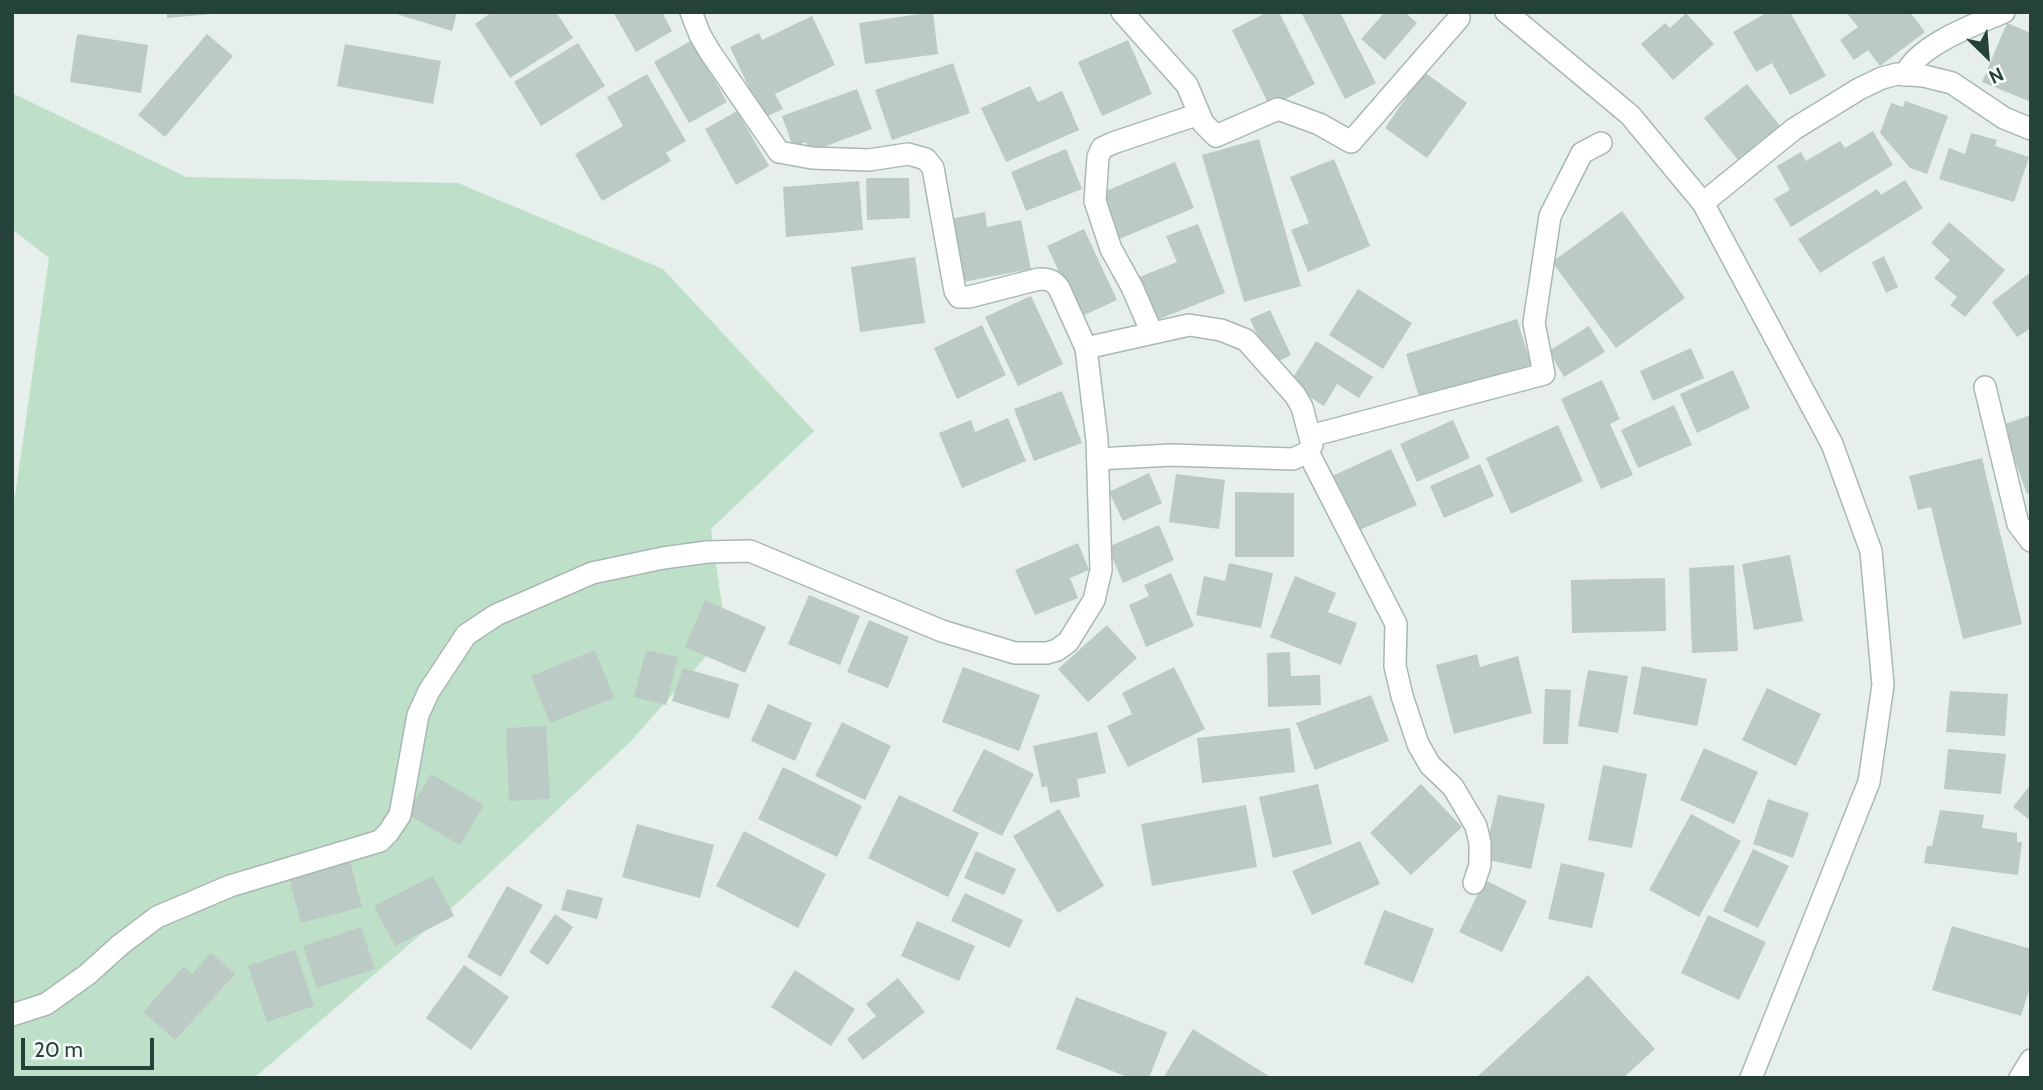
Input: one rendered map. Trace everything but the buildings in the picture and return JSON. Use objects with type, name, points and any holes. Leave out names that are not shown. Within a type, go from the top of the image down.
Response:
[{"type":"street","points":[[12,1015],[46,1004],[88,974],[157,917],[230,886],[380,841],[400,815],[418,715],[429,691],[466,635],[496,615],[592,573],[663,558],[707,552],[750,551],[942,631],[1016,653],[1035,654],[1057,650],[1068,642],[1094,600],[1101,570],[1098,459],[1086,348],[1059,288],[1055,282],[1047,279],[969,297],[959,296],[955,291],[933,168],[926,159],[908,154],[869,160],[812,158],[779,152],[709,52],[691,12]]},
{"type":"street","points":[[1122,12],[1187,85],[1207,129],[1216,136],[1278,109],[1319,124],[1351,142],[1459,18]]},
{"type":"street","points":[[1506,12],[1630,115],[1703,203],[1836,456],[1871,551],[1883,685],[1869,782],[1751,1078]]},
{"type":"street","points":[[1905,75],[1914,59],[1944,40],[2002,13]]},
{"type":"street","points":[[1703,203],[1794,130],[1882,78],[1924,76],[1952,83],[2004,118],[2031,129]]},
{"type":"street","points":[[1152,333],[1132,287],[1111,249],[1095,201],[1098,157],[1102,148],[1113,143],[1199,114]]},
{"type":"street","points":[[1098,459],[1171,455],[1293,459],[1309,444],[1544,374],[1534,323],[1550,216],[1582,153],[1601,144]]},
{"type":"street","points":[[1086,348],[1189,325],[1221,330],[1246,340],[1294,395],[1302,407],[1309,444],[1395,624],[1395,666],[1418,744],[1430,765],[1453,787],[1476,826],[1480,843],[1480,865],[1474,883]]},
{"type":"street","points":[[1985,387],[2018,524],[2031,541]]},
{"type":"street","points":[[2020,1078],[2031,1060]]},
{"type":"green space","points":[[12,93],[186,177],[458,183],[663,269],[814,431],[711,529],[726,634],[631,741],[463,898],[254,1078],[12,1078],[12,499],[15,496],[49,258],[12,229]]}]
